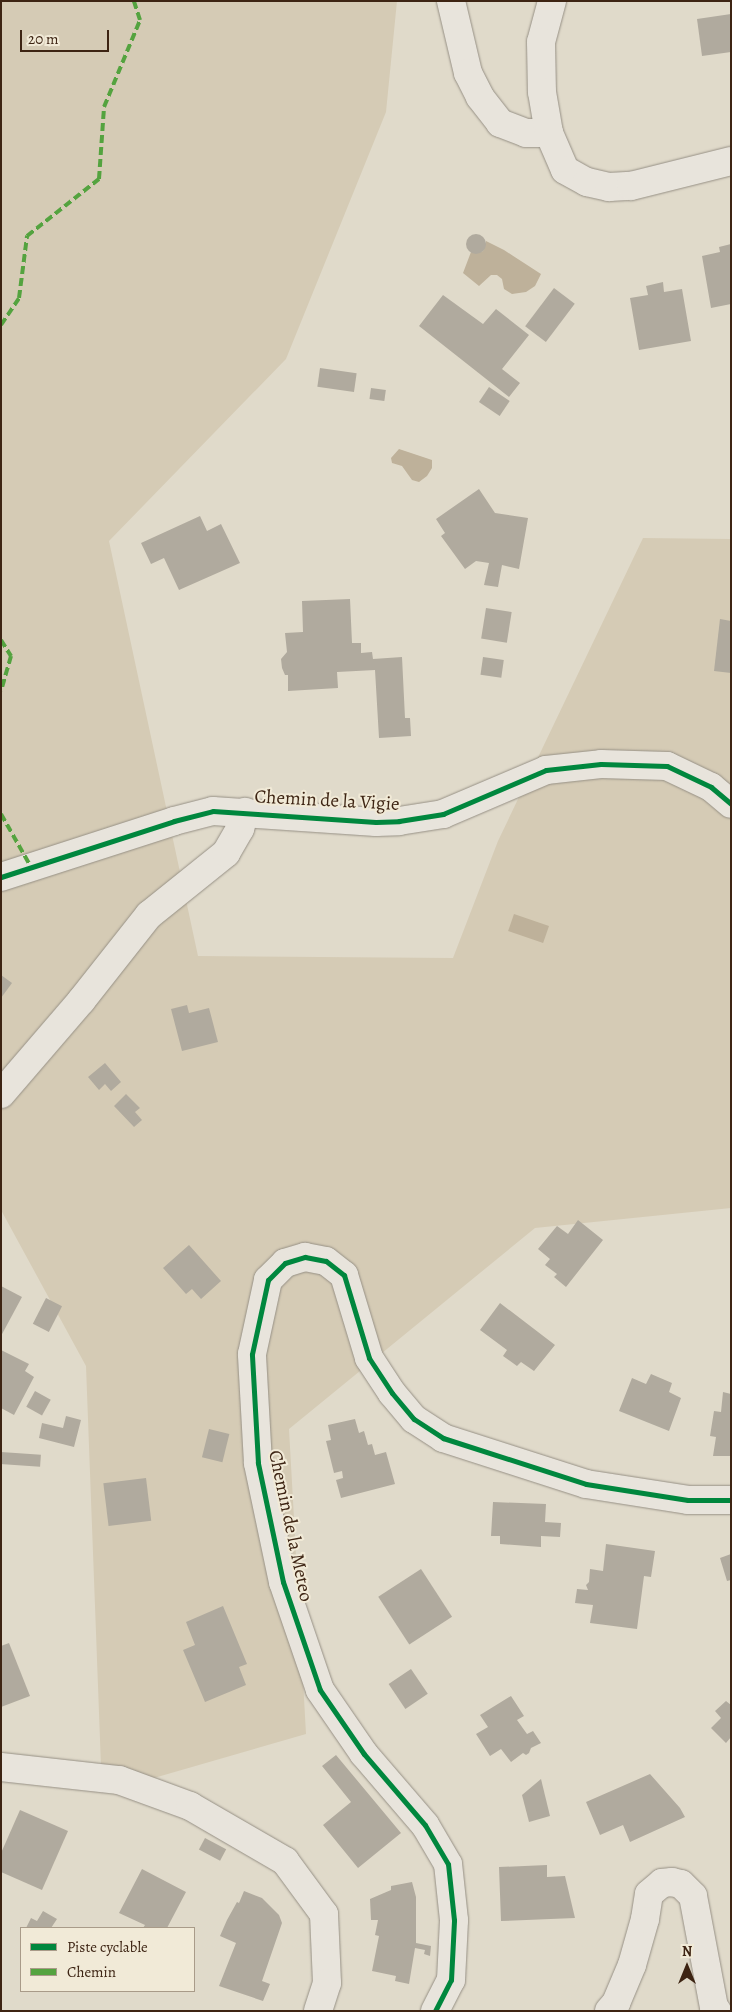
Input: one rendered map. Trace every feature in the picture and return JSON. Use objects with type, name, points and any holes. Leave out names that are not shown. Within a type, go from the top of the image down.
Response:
[{"type":"street","points":[[451,1],[468,73],[480,97],[500,123],[526,133],[549,133]]},
{"type":"street","points":[[552,1],[541,42],[542,92],[549,133],[565,170],[588,182],[609,187],[631,186],[731,161]]},
{"type":"street","name":"Chemin de la Vigie","points":[[1,877],[174,821],[213,811],[319,819],[399,821],[443,814],[546,770],[601,764],[667,766],[711,787],[731,804]]},
{"type":"street","name":"Chemin de la Vigie","points":[[1,1094],[81,1002],[149,915],[226,852],[240,829],[245,812]]},
{"type":"street","name":"Chemin de la Meteo","points":[[435,2011],[451,1980],[454,1920],[448,1864],[424,1824],[364,1754],[320,1690],[283,1582],[258,1464],[252,1354],[268,1280],[286,1263],[305,1257],[326,1261],[344,1275],[369,1358],[392,1393],[414,1419],[443,1438],[586,1484],[688,1500],[731,1500]]},
{"type":"street","points":[[1,1767],[119,1780],[190,1806],[284,1861],[324,1914],[327,1983],[318,2011]]},
{"type":"street","points":[[609,2011],[616,2003],[632,1965],[645,1919],[649,1894],[662,1883],[672,1882],[681,1884],[693,1896],[714,2007],[717,2011]]},
{"type":"shaded area","points":[[1,1],[397,1],[386,112],[286,359],[109,541],[198,956],[453,958],[498,841],[643,538],[731,539],[731,1208],[535,1228],[289,1429],[306,1734],[102,1793],[86,1366],[1,1210]]},
{"type":"shaded area","points":[[486,241],[504,250],[541,274],[535,286],[526,292],[512,294],[504,289],[502,279],[497,275],[491,275],[479,286],[463,273],[471,252],[478,253],[483,251]]},
{"type":"shaded area","points":[[399,449],[432,460],[432,468],[427,476],[419,482],[412,480],[402,466],[392,463],[391,458]]},
{"type":"shaded area","points":[[514,914],[549,926],[543,943],[508,931]]},
{"type":"building","points":[[731,14],[731,52],[702,56],[697,19]]},
{"type":"building","points":[[476,234],[483,237],[486,244],[483,251],[476,254],[469,251],[466,244],[469,237]]},
{"type":"building","points":[[731,244],[731,304],[711,308],[702,256],[720,252],[719,247]]},
{"type":"building","points":[[663,282],[664,292],[682,289],[691,341],[639,350],[630,298],[648,295],[646,286]]},
{"type":"building","points":[[554,288],[575,304],[546,342],[525,326]]},
{"type":"building","points":[[443,295],[483,324],[496,309],[529,335],[502,369],[520,383],[509,397],[419,326]]},
{"type":"building","points":[[320,368],[357,373],[354,392],[317,387]]},
{"type":"building","points":[[489,387],[510,401],[500,416],[479,402]]},
{"type":"building","points":[[371,388],[386,390],[384,401],[369,399]]},
{"type":"building","points":[[479,489],[495,513],[528,518],[519,569],[502,565],[498,587],[484,585],[489,563],[476,561],[465,569],[441,536],[445,533],[436,519]]},
{"type":"building","points":[[200,516],[207,531],[221,524],[240,563],[179,590],[164,558],[151,564],[141,543]]},
{"type":"building","points":[[350,599],[352,643],[361,643],[361,653],[372,652],[373,659],[402,657],[405,718],[410,718],[411,736],[379,738],[375,670],[337,672],[338,688],[288,691],[288,675],[285,675],[281,659],[287,652],[285,633],[303,632],[302,601]]},
{"type":"building","points":[[486,608],[512,612],[507,643],[481,639]]},
{"type":"building","points":[[720,619],[731,621],[731,673],[714,671]]},
{"type":"building","points":[[483,657],[504,660],[501,678],[480,675]]},
{"type":"building","points":[[1,975],[12,983],[1,998]]},
{"type":"building","points":[[187,1005],[189,1013],[209,1008],[218,1042],[182,1051],[171,1009]]},
{"type":"building","points":[[105,1063],[121,1082],[111,1091],[105,1084],[99,1090],[88,1077]]},
{"type":"building","points":[[126,1094],[140,1108],[135,1112],[142,1120],[134,1127],[114,1106]]},
{"type":"building","points":[[578,1220],[603,1240],[566,1287],[554,1277],[557,1274],[545,1265],[550,1259],[538,1249],[557,1226],[568,1234]]},
{"type":"building","points":[[189,1245],[221,1281],[201,1299],[192,1289],[186,1294],[163,1268]]},
{"type":"building","points":[[1,1286],[22,1297],[1,1336]]},
{"type":"building","points":[[46,1298],[62,1306],[49,1332],[33,1324]]},
{"type":"building","points":[[500,1303],[555,1345],[534,1371],[521,1362],[517,1366],[503,1356],[507,1350],[480,1330]]},
{"type":"building","points":[[1,1350],[29,1364],[25,1371],[34,1377],[14,1415],[1,1408]]},
{"type":"building","points":[[651,1374],[672,1383],[669,1392],[681,1398],[669,1431],[619,1411],[632,1378],[646,1384]]},
{"type":"building","points":[[35,1391],[51,1400],[42,1415],[26,1407]]},
{"type":"building","points":[[723,1392],[731,1394],[731,1456],[713,1456],[716,1437],[710,1436],[714,1411],[721,1412]]},
{"type":"building","points":[[66,1416],[81,1420],[74,1447],[39,1438],[42,1423],[63,1428]]},
{"type":"building","points":[[355,1419],[359,1433],[364,1431],[368,1445],[372,1444],[375,1455],[386,1452],[395,1484],[341,1498],[336,1480],[343,1478],[342,1471],[334,1473],[326,1441],[331,1440],[328,1425]]},
{"type":"building","points":[[209,1429],[229,1434],[222,1462],[202,1457]]},
{"type":"building","points":[[1,1452],[41,1455],[40,1467],[1,1464]]},
{"type":"building","points":[[146,1478],[151,1521],[109,1526],[103,1483]]},
{"type":"building","points":[[493,1502],[546,1504],[545,1522],[561,1523],[560,1537],[541,1536],[541,1547],[500,1544],[500,1536],[491,1536]]},
{"type":"building","points":[[606,1544],[655,1551],[651,1577],[644,1576],[637,1629],[590,1623],[593,1605],[575,1603],[577,1589],[588,1590],[586,1585],[589,1582],[590,1569],[603,1571]]},
{"type":"building","points":[[731,1554],[731,1580],[727,1581],[720,1558]]},
{"type":"building","points":[[421,1569],[452,1617],[409,1645],[378,1597]]},
{"type":"building","points":[[223,1606],[247,1664],[239,1667],[246,1685],[205,1702],[183,1650],[195,1645],[186,1622]]},
{"type":"building","points":[[9,1643],[30,1696],[1,1707],[1,1646]]},
{"type":"building","points":[[411,1669],[428,1694],[405,1709],[389,1684]]},
{"type":"building","points":[[511,1696],[524,1716],[517,1720],[527,1734],[533,1731],[541,1743],[531,1748],[526,1755],[523,1753],[511,1762],[501,1749],[490,1756],[476,1734],[488,1727],[480,1715]]},
{"type":"building","points":[[726,1701],[731,1705],[731,1737],[726,1743],[711,1728],[721,1718],[715,1711]]},
{"type":"building","points":[[336,1755],[401,1833],[358,1868],[323,1825],[351,1802],[322,1766]]},
{"type":"building","points":[[650,1774],[680,1808],[685,1817],[630,1842],[623,1825],[600,1835],[586,1802]]},
{"type":"building","points":[[541,1779],[550,1816],[529,1822],[522,1795]]},
{"type":"building","points":[[20,1810],[68,1831],[42,1890],[1,1872],[1,1853]]},
{"type":"building","points":[[205,1838],[226,1849],[220,1861],[199,1849]]},
{"type":"building","points":[[547,1865],[547,1877],[565,1876],[575,1918],[501,1921],[499,1867]]},
{"type":"building","points":[[142,1869],[186,1892],[168,1927],[144,1927],[145,1925],[119,1913]]},
{"type":"building","points":[[412,1882],[416,1897],[416,1943],[431,1946],[430,1956],[424,1954],[425,1950],[415,1948],[409,1984],[395,1981],[396,1976],[372,1971],[379,1936],[375,1935],[378,1920],[371,1920],[370,1899],[391,1890],[391,1886]]},
{"type":"building","points":[[244,1891],[262,1898],[279,1915],[282,1923],[262,1981],[270,1984],[263,2001],[219,1986],[236,1943],[220,1936]]},
{"type":"building","points":[[43,1911],[57,1919],[52,1927],[26,1927],[31,1918],[37,1921]]},
{"type":"marked path","points":[[1,325],[19,298],[27,236],[99,179],[104,107],[140,20],[134,1]]},
{"type":"marked path","points":[[1,640],[11,656],[1,691]]},
{"type":"marked path","points":[[1,814],[31,867]]},
{"type":"cycle path","points":[[1,877],[174,821],[213,811],[376,822],[399,821],[443,814],[546,770],[601,764],[667,766],[711,787],[731,804]]},
{"type":"cycle path","points":[[435,2011],[451,1980],[454,1920],[448,1864],[425,1825],[364,1754],[320,1690],[283,1582],[258,1463],[252,1354],[268,1280],[285,1263],[305,1257],[326,1261],[344,1275],[369,1358],[392,1393],[414,1419],[443,1438],[586,1484],[688,1500],[731,1500]]}]
